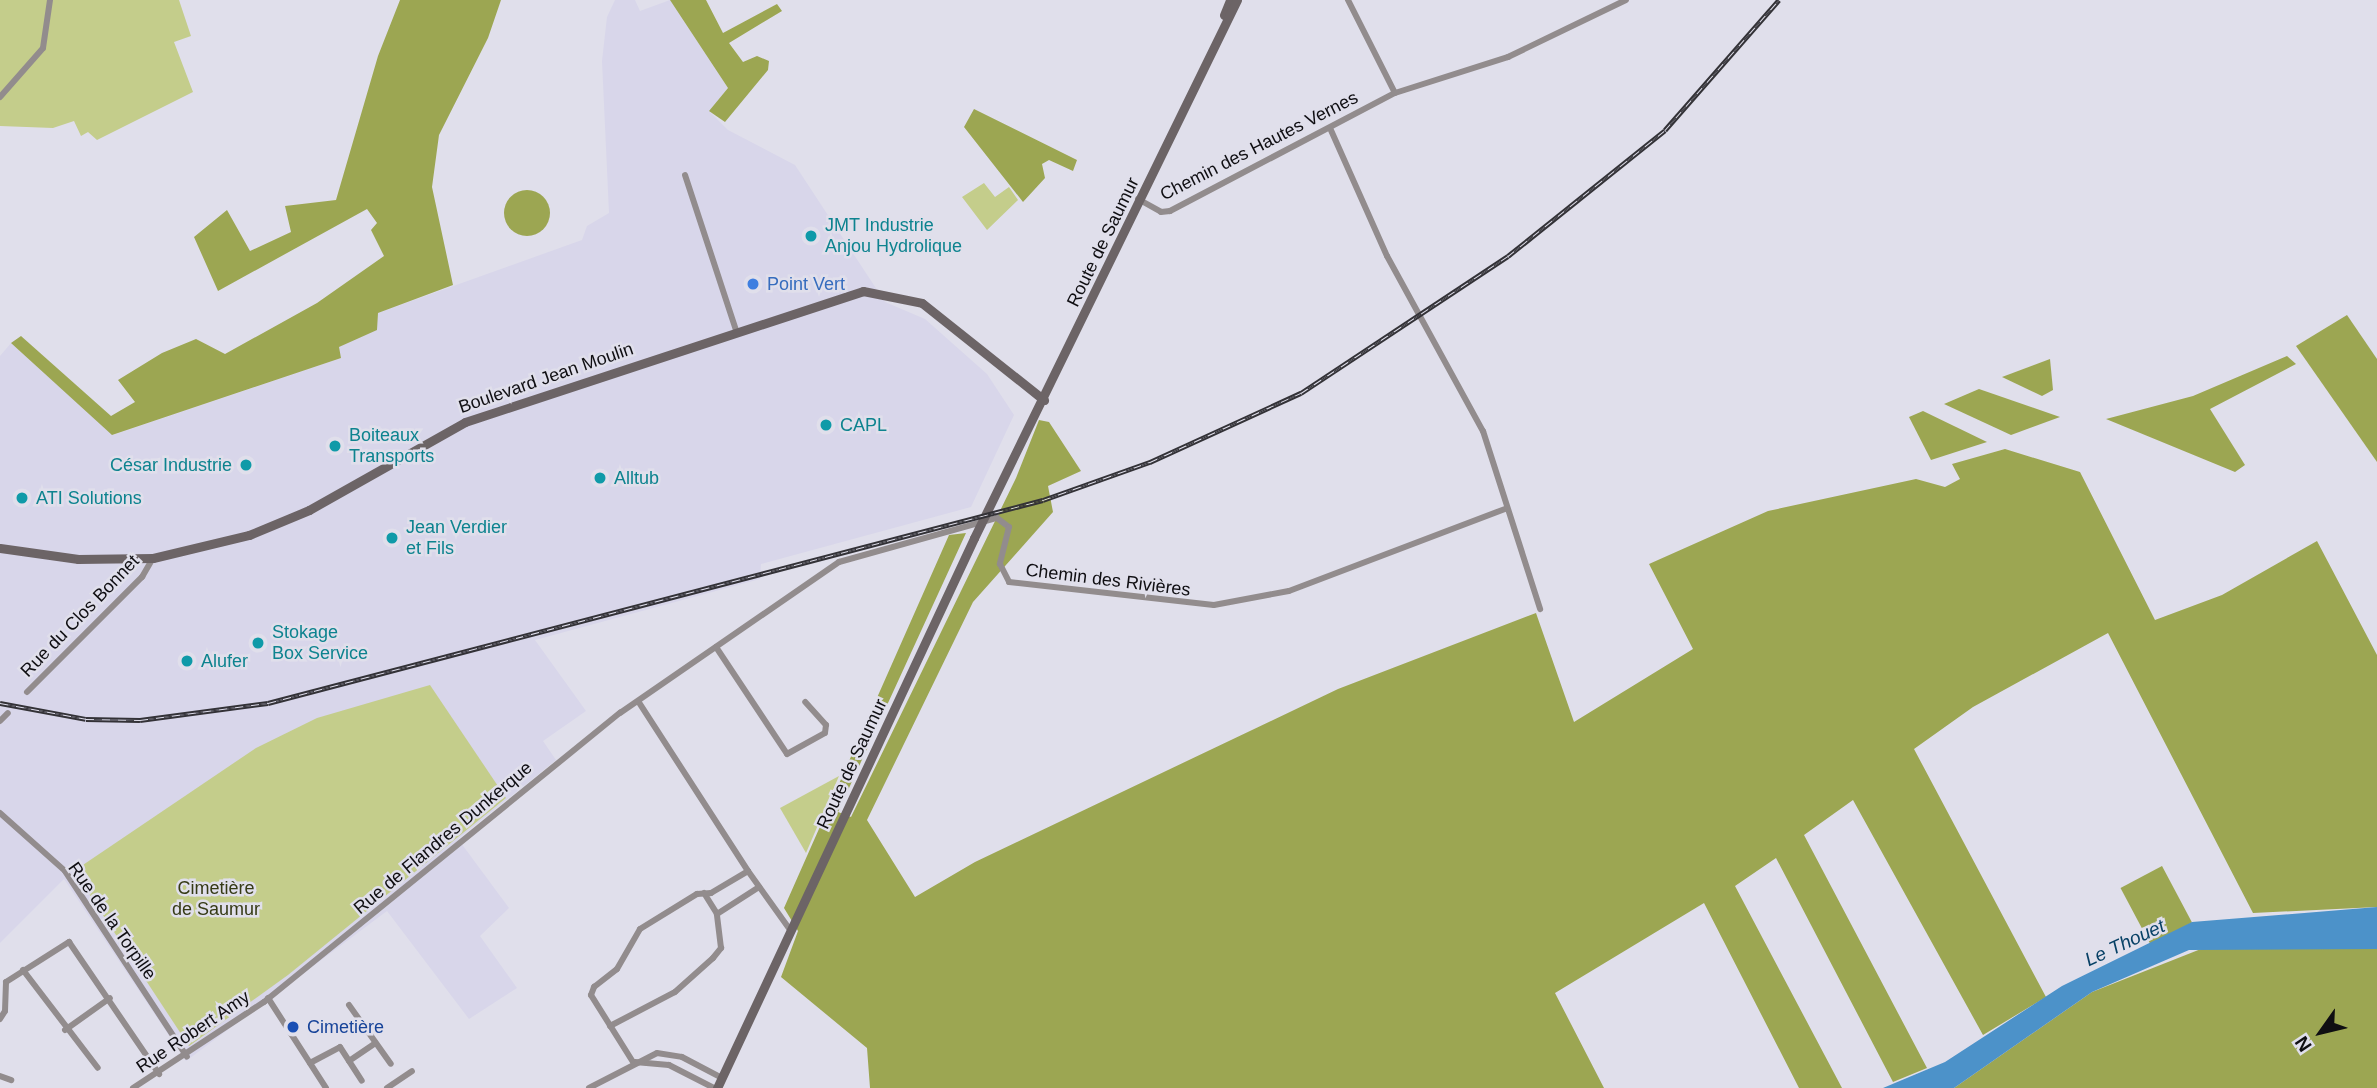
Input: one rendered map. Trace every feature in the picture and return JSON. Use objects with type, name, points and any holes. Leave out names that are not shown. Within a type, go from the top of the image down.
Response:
[{"type":"main road","name":"Route de Saumur","points":[[1138,199],[1230,0]]},
{"type":"main road","name":"Route de Saumur","points":[[716,1088],[974,538],[1237,0]]},
{"type":"main road","name":"Boulevard Jean Moulin","points":[[0,548],[78,559],[153,558],[249,536],[309,510],[449,429],[842,294],[882,291],[922,303],[1042,399]]},
{"type":"street","points":[[0,97],[43,48],[51,0]]},
{"type":"street","points":[[1348,0],[1395,93]]},
{"type":"street","name":"Chemin des Hautes Vernes","points":[[1138,199],[1161,212],[1170,211],[1395,93],[1508,57],[1626,0]]},
{"type":"street","points":[[1330,128],[1387,256],[1483,431],[1505,509],[1540,609]]},
{"type":"street","points":[[685,175],[736,330]]},
{"type":"street","name":"Chemin des Rivières","points":[[638,701],[832,566],[997,517],[1009,527],[1000,564],[1009,582],[1214,605],[1308,584],[1505,509]]},
{"type":"street","name":"Rue du Clos Bonnet","points":[[27,692],[142,577],[153,558]]},
{"type":"street","points":[[716,647],[787,754],[825,733],[826,725],[805,702]]},
{"type":"street","points":[[638,701],[748,871],[791,932]]},
{"type":"street","name":"Rue de Flandres Dunkerque","points":[[268,998],[638,701]]},
{"type":"street","points":[[0,721],[8,713]]},
{"type":"street","name":"Rue de la Torpille","points":[[0,813],[65,872],[187,1057]]},
{"type":"street","points":[[633,1062],[591,995],[594,987],[617,969],[640,929],[748,871]]},
{"type":"street","points":[[717,914],[760,887]]},
{"type":"street","points":[[610,1026],[675,992],[721,948],[717,914],[704,893]]},
{"type":"street","points":[[0,1020],[5,1012],[4,986],[23,970],[69,942],[110,998],[159,1074]]},
{"type":"street","points":[[23,970],[65,1030],[98,1068]]},
{"type":"street","points":[[65,1030],[110,998]]},
{"type":"street","points":[[268,998],[326,1088]]},
{"type":"street","name":"Rue Robert Amy","points":[[133,1088],[187,1057],[268,998]]},
{"type":"street","points":[[349,1005],[391,1064]]},
{"type":"street","points":[[349,1061],[376,1043]]},
{"type":"street","points":[[310,1063],[334,1046],[349,1061],[362,1081]]},
{"type":"street","points":[[589,1088],[633,1062],[670,1054],[722,1078]]},
{"type":"street","points":[[633,1062],[669,1065],[716,1088]]},
{"type":"street","points":[[387,1088],[412,1071]]},
{"type":"street","points":[[0,1076],[11,1080]]},
{"type":"shaded area","points":[[615,0],[635,0],[640,11],[670,0],[728,88],[709,111],[728,130],[795,165],[885,302],[925,319],[987,374],[1014,415],[971,507],[761,564],[760,579],[535,640],[586,711],[543,741],[556,760],[458,839],[509,908],[480,936],[517,988],[469,1019],[387,911],[186,1061],[64,879],[0,943],[0,356],[11,343],[113,435],[341,358],[338,347],[378,313],[582,240],[587,226],[609,213],[602,61],[607,17]]},
{"type":"green space","points":[[0,0],[179,0],[191,36],[174,42],[193,92],[97,140],[88,132],[81,136],[74,121],[53,128],[0,126]]},
{"type":"green space","points":[[400,0],[501,0],[488,38],[439,135],[432,187],[453,285],[378,313],[377,330],[339,347],[341,358],[112,435],[11,343],[21,336],[111,416],[135,402],[118,380],[162,353],[196,339],[225,354],[317,303],[384,256],[371,230],[377,223],[367,209],[218,291],[194,237],[227,210],[250,251],[291,232],[285,206],[336,200],[378,56]]},
{"type":"green space","points":[[670,0],[706,0],[723,33],[777,4],[782,11],[729,43],[743,62],[757,56],[769,61],[768,70],[725,122],[709,111],[728,88]]},
{"type":"green space","points":[[974,109],[1077,160],[1073,171],[1049,160],[1042,164],[1045,178],[1023,202],[964,127]]},
{"type":"green space","points":[[984,183],[995,197],[1009,187],[1018,200],[987,230],[962,197]]},
{"type":"green space","points":[[527,190],[543,197],[550,213],[543,229],[527,236],[511,229],[504,213],[511,197]]},
{"type":"green space","points":[[2347,315],[2377,359],[2377,462],[2296,346]]},
{"type":"green space","points":[[2287,356],[2296,364],[2210,409],[2245,465],[2235,472],[2106,419],[2193,396]]},
{"type":"green space","points":[[2050,359],[2053,390],[2042,396],[2002,377]]},
{"type":"green space","points":[[1979,389],[2060,417],[2011,435],[1944,404]]},
{"type":"green space","points":[[1923,411],[1987,442],[1931,460],[1909,417]]},
{"type":"green space","points":[[1039,420],[1049,422],[1081,471],[1048,486],[1053,512],[973,602],[867,820],[915,897],[975,862],[1338,689],[1536,613],[1574,722],[1693,649],[1649,564],[1768,511],[1916,479],[1945,487],[1960,479],[1952,464],[2005,449],[2080,472],[2155,620],[2222,595],[2317,541],[2377,655],[2377,907],[2253,913],[2108,633],[1973,707],[1914,749],[2046,997],[1983,1035],[1853,800],[1804,835],[1927,1068],[1893,1082],[1776,858],[1735,886],[1842,1088],[1799,1088],[1704,903],[1555,993],[1604,1088],[870,1088],[867,1048],[781,977],[798,931],[784,908],[949,535],[966,533],[838,812],[851,817],[1016,478]]},
{"type":"green space","name":"Cimetière de Saumur","points":[[430,685],[506,798],[288,975],[189,1046],[74,871],[256,748],[317,718]]},
{"type":"green space","points":[[839,776],[806,853],[780,808]]},
{"type":"green space","points":[[2162,866],[2192,923],[2151,945],[2121,888]]},
{"type":"green space","points":[[2206,947],[2377,949],[2377,1088],[1954,1088],[2092,992]]},
{"type":"water","points":[[2377,907],[2377,949],[2189,950],[2092,992],[1954,1088],[1883,1088],[1945,1062],[2062,986],[2192,922]]},
{"type":"railway","points":[[0,703],[86,719],[140,720],[268,703],[1043,500],[1150,462],[1301,393],[1508,256],[1665,130],[1779,0]]},
{"type":"place","name":"JMT Industrie Anjou Hydrolique","points":[[811,236]]},
{"type":"place","name":"Point Vert","points":[[753,284]]},
{"type":"place","name":"CAPL","points":[[826,425]]},
{"type":"place","name":"Boiteaux Transports","points":[[335,446]]},
{"type":"place","name":"César Industrie","points":[[246,465]]},
{"type":"place","name":"Alltub","points":[[600,478]]},
{"type":"place","name":"ATI Solutions","points":[[22,498]]},
{"type":"place","name":"Jean Verdier et Fils","points":[[392,538]]},
{"type":"place","name":"Stokage Box Service","points":[[258,643]]},
{"type":"place","name":"Alufer","points":[[187,661]]},
{"type":"place","name":"Cimetière","points":[[293,1027]]},
{"type":"water label","name":"Le Thouet","points":[[2125,943]]}]
